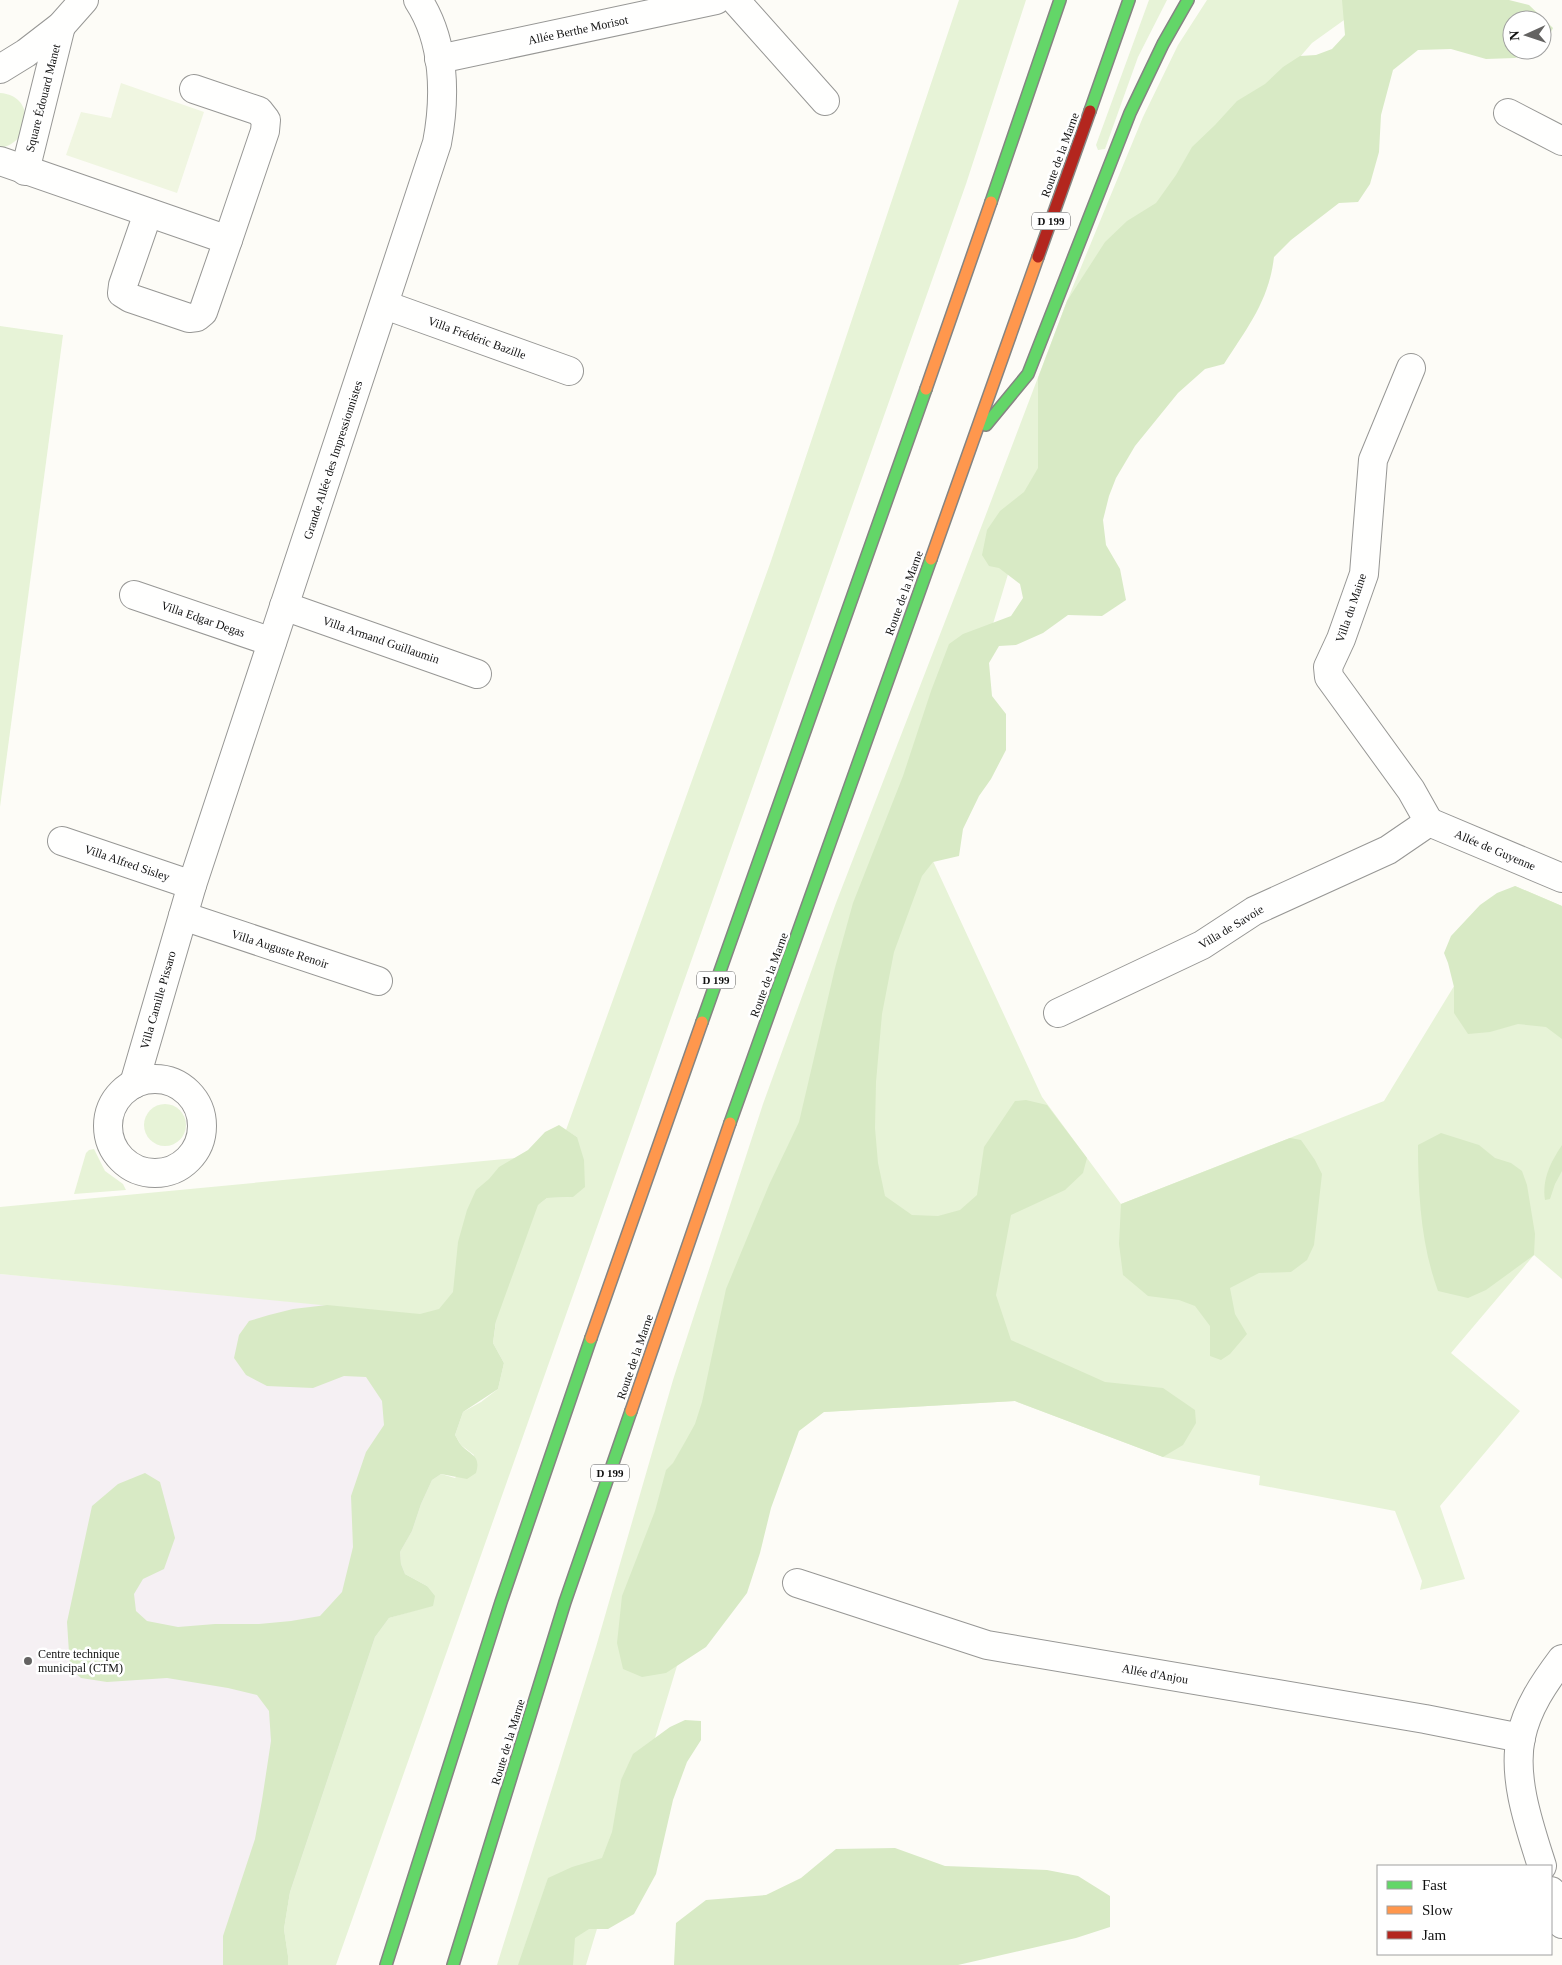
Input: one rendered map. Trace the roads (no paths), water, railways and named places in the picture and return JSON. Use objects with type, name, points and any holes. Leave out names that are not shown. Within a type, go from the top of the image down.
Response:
[{"type":"highway","name":"D 199","points":[[386,1965],[503,1594],[571,1392],[882,515],[1060,0]]},
{"type":"highway","name":"Route de la Marne","points":[[453,1965],[569,1593],[726,1136],[1130,0]]},
{"type":"highway","points":[[973,442],[1028,374],[1130,113],[1163,44],[1188,0]]},
{"type":"street","points":[[0,69],[26,53],[62,26],[84,0]]},
{"type":"street","name":"Grande Allée des Impressionnistes","points":[[182,916],[385,304],[436,143],[442,92],[440,59],[431,25],[418,0]]},
{"type":"street","name":"Allée Berthe Morisot","points":[[440,59],[716,0]]},
{"type":"street","points":[[735,0],[825,101]]},
{"type":"street","name":"Square Édouard Manet","points":[[62,26],[12,166],[228,240]]},
{"type":"street","points":[[148,213],[123,285],[122,293],[130,298],[189,318],[198,317],[203,312],[228,240],[266,120],[259,111],[194,89]]},
{"type":"street","points":[[1508,113],[1562,141]]},
{"type":"street","name":"Villa Frédéric Bazille","points":[[385,304],[569,371]]},
{"type":"street","name":"Villa du Maine","points":[[1411,368],[1373,460],[1364,574],[1341,639],[1328,667],[1329,677],[1411,790],[1429,822]]},
{"type":"street","name":"Villa Edgar Degas","points":[[134,595],[272,642]]},
{"type":"street","name":"Villa Armand Guillaumin","points":[[284,606],[477,674]]},
{"type":"street","name":"Allée de Guyenne","points":[[1429,822],[1562,878]]},
{"type":"street","name":"Villa de Savoie","points":[[1058,1013],[1202,945],[1254,911],[1388,850],[1429,822]]},
{"type":"street","name":"Villa Alfred Sisley","points":[[62,841],[192,885]]},
{"type":"street","name":"Villa Auguste Renoir","points":[[182,916],[378,981]]},
{"type":"street","name":"Villa Camille Pissaro","points":[[134,1084],[182,916]]},
{"type":"street","name":"Allée d'Anjou","points":[[797,1583],[987,1645],[1425,1719],[1521,1738]]},
{"type":"street","points":[[1542,1865],[1524,1801],[1519,1764],[1521,1738],[1531,1709],[1543,1685],[1562,1659]]},
{"type":"street","points":[[1552,1894],[1562,1924]]},
{"type":"place","name":"Centre technique municipal (CTM)","points":[[28,1661]]}]
